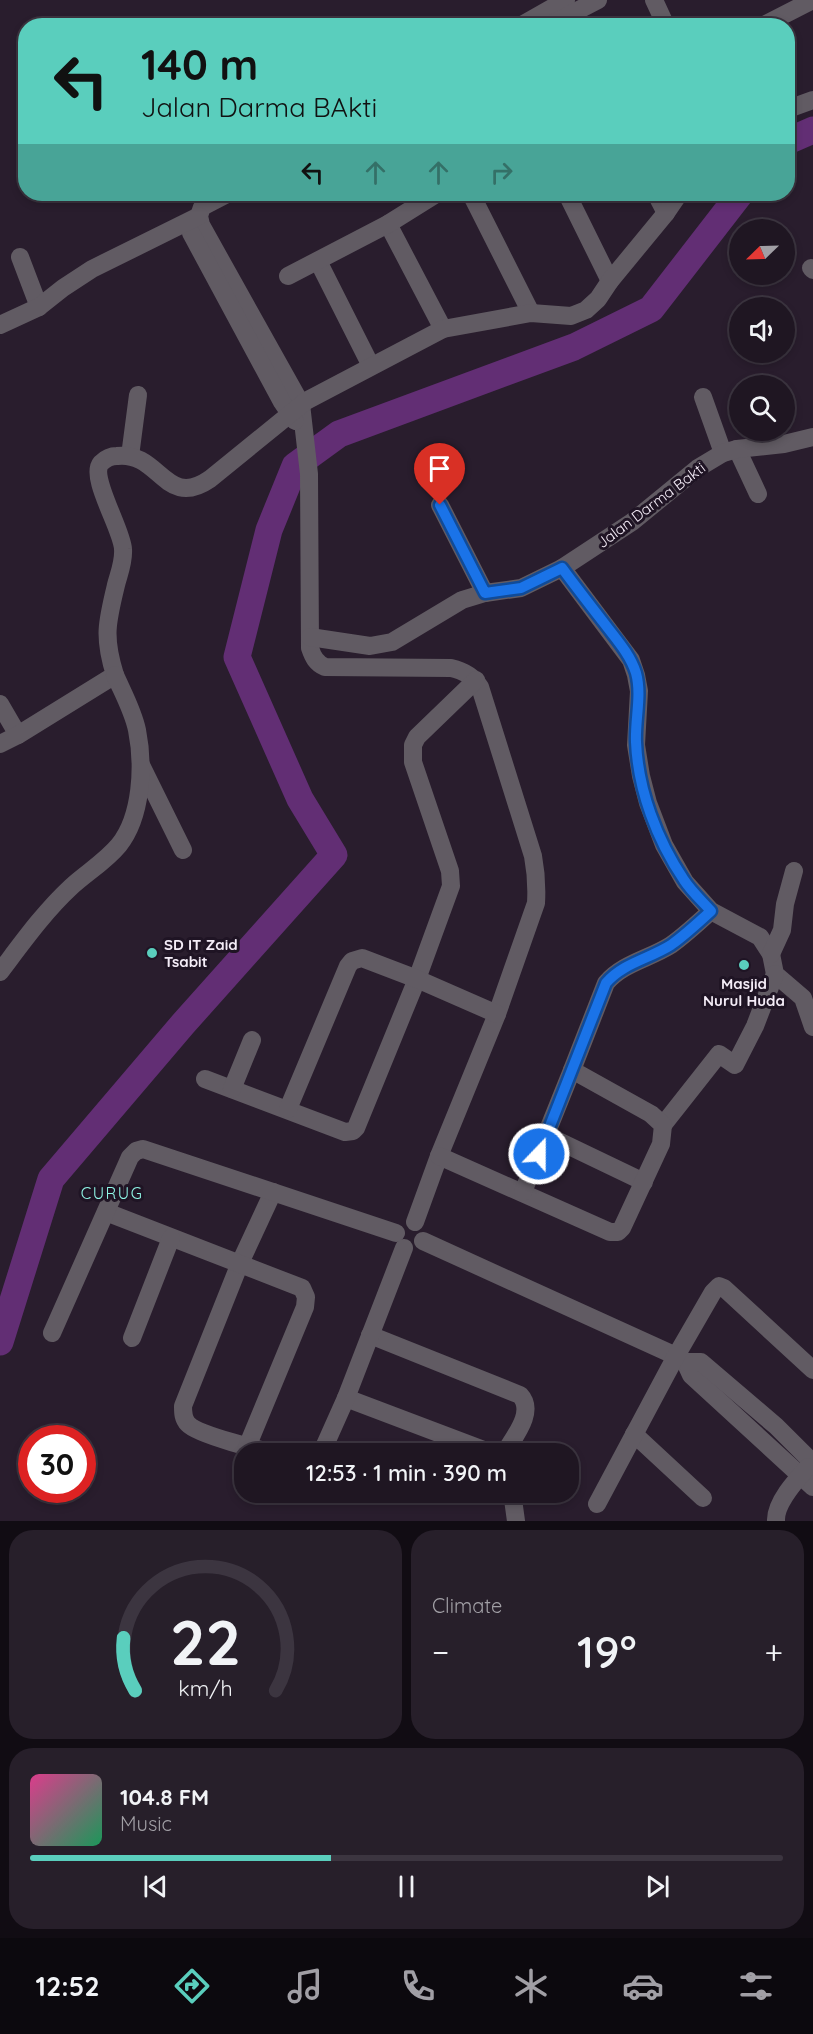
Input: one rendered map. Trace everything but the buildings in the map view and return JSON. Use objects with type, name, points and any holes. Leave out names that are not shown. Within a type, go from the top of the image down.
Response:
[{"type":"street","points":[[547,11],[566,0]]},
{"type":"street","points":[[547,11],[598,0]]},
{"type":"street","points":[[654,0],[662,18]]},
{"type":"street","points":[[778,18],[813,0]]},
{"type":"street","points":[[795,106],[813,100]]},
{"type":"street","points":[[196,201],[191,206],[192,236],[295,409],[306,439],[309,474],[310,637],[313,657],[318,664],[325,667],[451,668],[462,670],[476,680],[533,856],[537,886],[536,903],[497,1014],[439,1156],[415,1222]]},
{"type":"street","points":[[0,325],[39,307],[93,269],[193,219],[202,207],[214,201]]},
{"type":"street","points":[[288,276],[388,224],[425,201]]},
{"type":"street","points":[[475,201],[531,313]]},
{"type":"street","points":[[570,201],[610,281]]},
{"type":"street","points":[[660,201],[666,213]]},
{"type":"street","points":[[0,972],[46,912],[120,844],[132,820],[138,797],[141,764],[137,731],[130,706],[115,675],[109,656],[106,630],[123,561],[123,552],[120,533],[98,478],[99,466],[109,458],[130,456],[150,464],[169,483],[178,488],[193,488],[210,479],[295,409],[443,329],[531,313],[571,316],[586,310],[598,299],[674,201]]},
{"type":"street","points":[[388,224],[443,329]]},
{"type":"street","points":[[20,257],[39,307]]},
{"type":"street","points":[[318,261],[371,366]]},
{"type":"street","points":[[130,456],[138,395]]},
{"type":"street","points":[[703,397],[730,451],[758,494]]},
{"type":"street","name":"Jalan Darma Bakti","points":[[310,637],[370,646],[392,642],[462,600],[485,593],[521,588],[562,568],[632,522],[698,468],[730,451],[784,444],[813,437]]},
{"type":"street","points":[[440,505],[485,593]]},
{"type":"street","points":[[439,1156],[615,1233],[625,1225],[661,1143],[663,1125],[719,1054],[735,1065],[755,1026],[775,974],[771,954],[760,937],[711,911],[685,882],[675,865],[655,825],[648,803],[636,745],[639,691],[631,660],[562,568]]},
{"type":"street","points":[[0,744],[115,675]]},
{"type":"street","points":[[205,1079],[345,1132],[356,1128],[450,892],[451,878],[413,762],[413,745],[417,737],[476,680]]},
{"type":"street","points":[[0,704],[18,735]]},
{"type":"street","points":[[141,764],[183,850]]},
{"type":"street","points":[[771,954],[782,930],[794,871]]},
{"type":"street","points":[[523,1192],[606,983],[625,967],[672,944],[711,911]]},
{"type":"street","points":[[288,1109],[352,961],[362,958],[497,1014]]},
{"type":"street","points":[[775,974],[808,996],[813,1027]]},
{"type":"street","points":[[232,1089],[252,1040]]},
{"type":"street","points":[[572,1070],[651,1113],[663,1125]]},
{"type":"street","points":[[546,1135],[644,1182]]},
{"type":"street","points":[[52,1333],[130,1156],[136,1151],[143,1149],[273,1192],[400,1240],[408,1249],[417,1248],[423,1241],[424,1232],[415,1222]]},
{"type":"street","points":[[235,1443],[194,1429],[183,1415],[183,1406],[240,1263],[273,1192]]},
{"type":"street","points":[[106,1212],[302,1288],[306,1297],[305,1307],[249,1443]]},
{"type":"street","points":[[326,1443],[370,1335],[400,1240],[403,1223],[415,1222]]},
{"type":"street","points":[[132,1338],[171,1238]]},
{"type":"street","points":[[423,1241],[681,1359],[691,1376],[810,1472],[776,1513],[776,1521]]},
{"type":"street","points":[[597,1504],[634,1434],[681,1359],[719,1286],[724,1288],[813,1370]]},
{"type":"street","points":[[370,1335],[520,1395],[527,1407],[521,1425],[510,1443]]},
{"type":"street","points":[[346,1398],[465,1443]]},
{"type":"street","points":[[634,1434],[703,1498]]},
{"type":"street","points":[[514,1503],[516,1521]]},
{"type":"waterway","points":[[795,138],[813,130]]},
{"type":"waterway","points":[[0,1342],[51,1179],[183,1024],[334,855],[300,799],[237,657],[269,530],[295,466],[339,434],[574,347],[651,309],[735,201]]},
{"type":"place","name":"SD IT Zaid Tsabit","points":[[152,953]]},
{"type":"place","name":"Masjid Nurul Huda","points":[[744,965]]},
{"type":"district","name":"CURUG","points":[[112,1193]]},
{"type":"route","points":[[440,505],[485,593],[521,588],[562,568],[625,650],[631,660],[639,691],[636,745],[641,776],[655,825],[685,882],[711,911],[672,944],[625,967],[606,983],[539,1154]]}]
